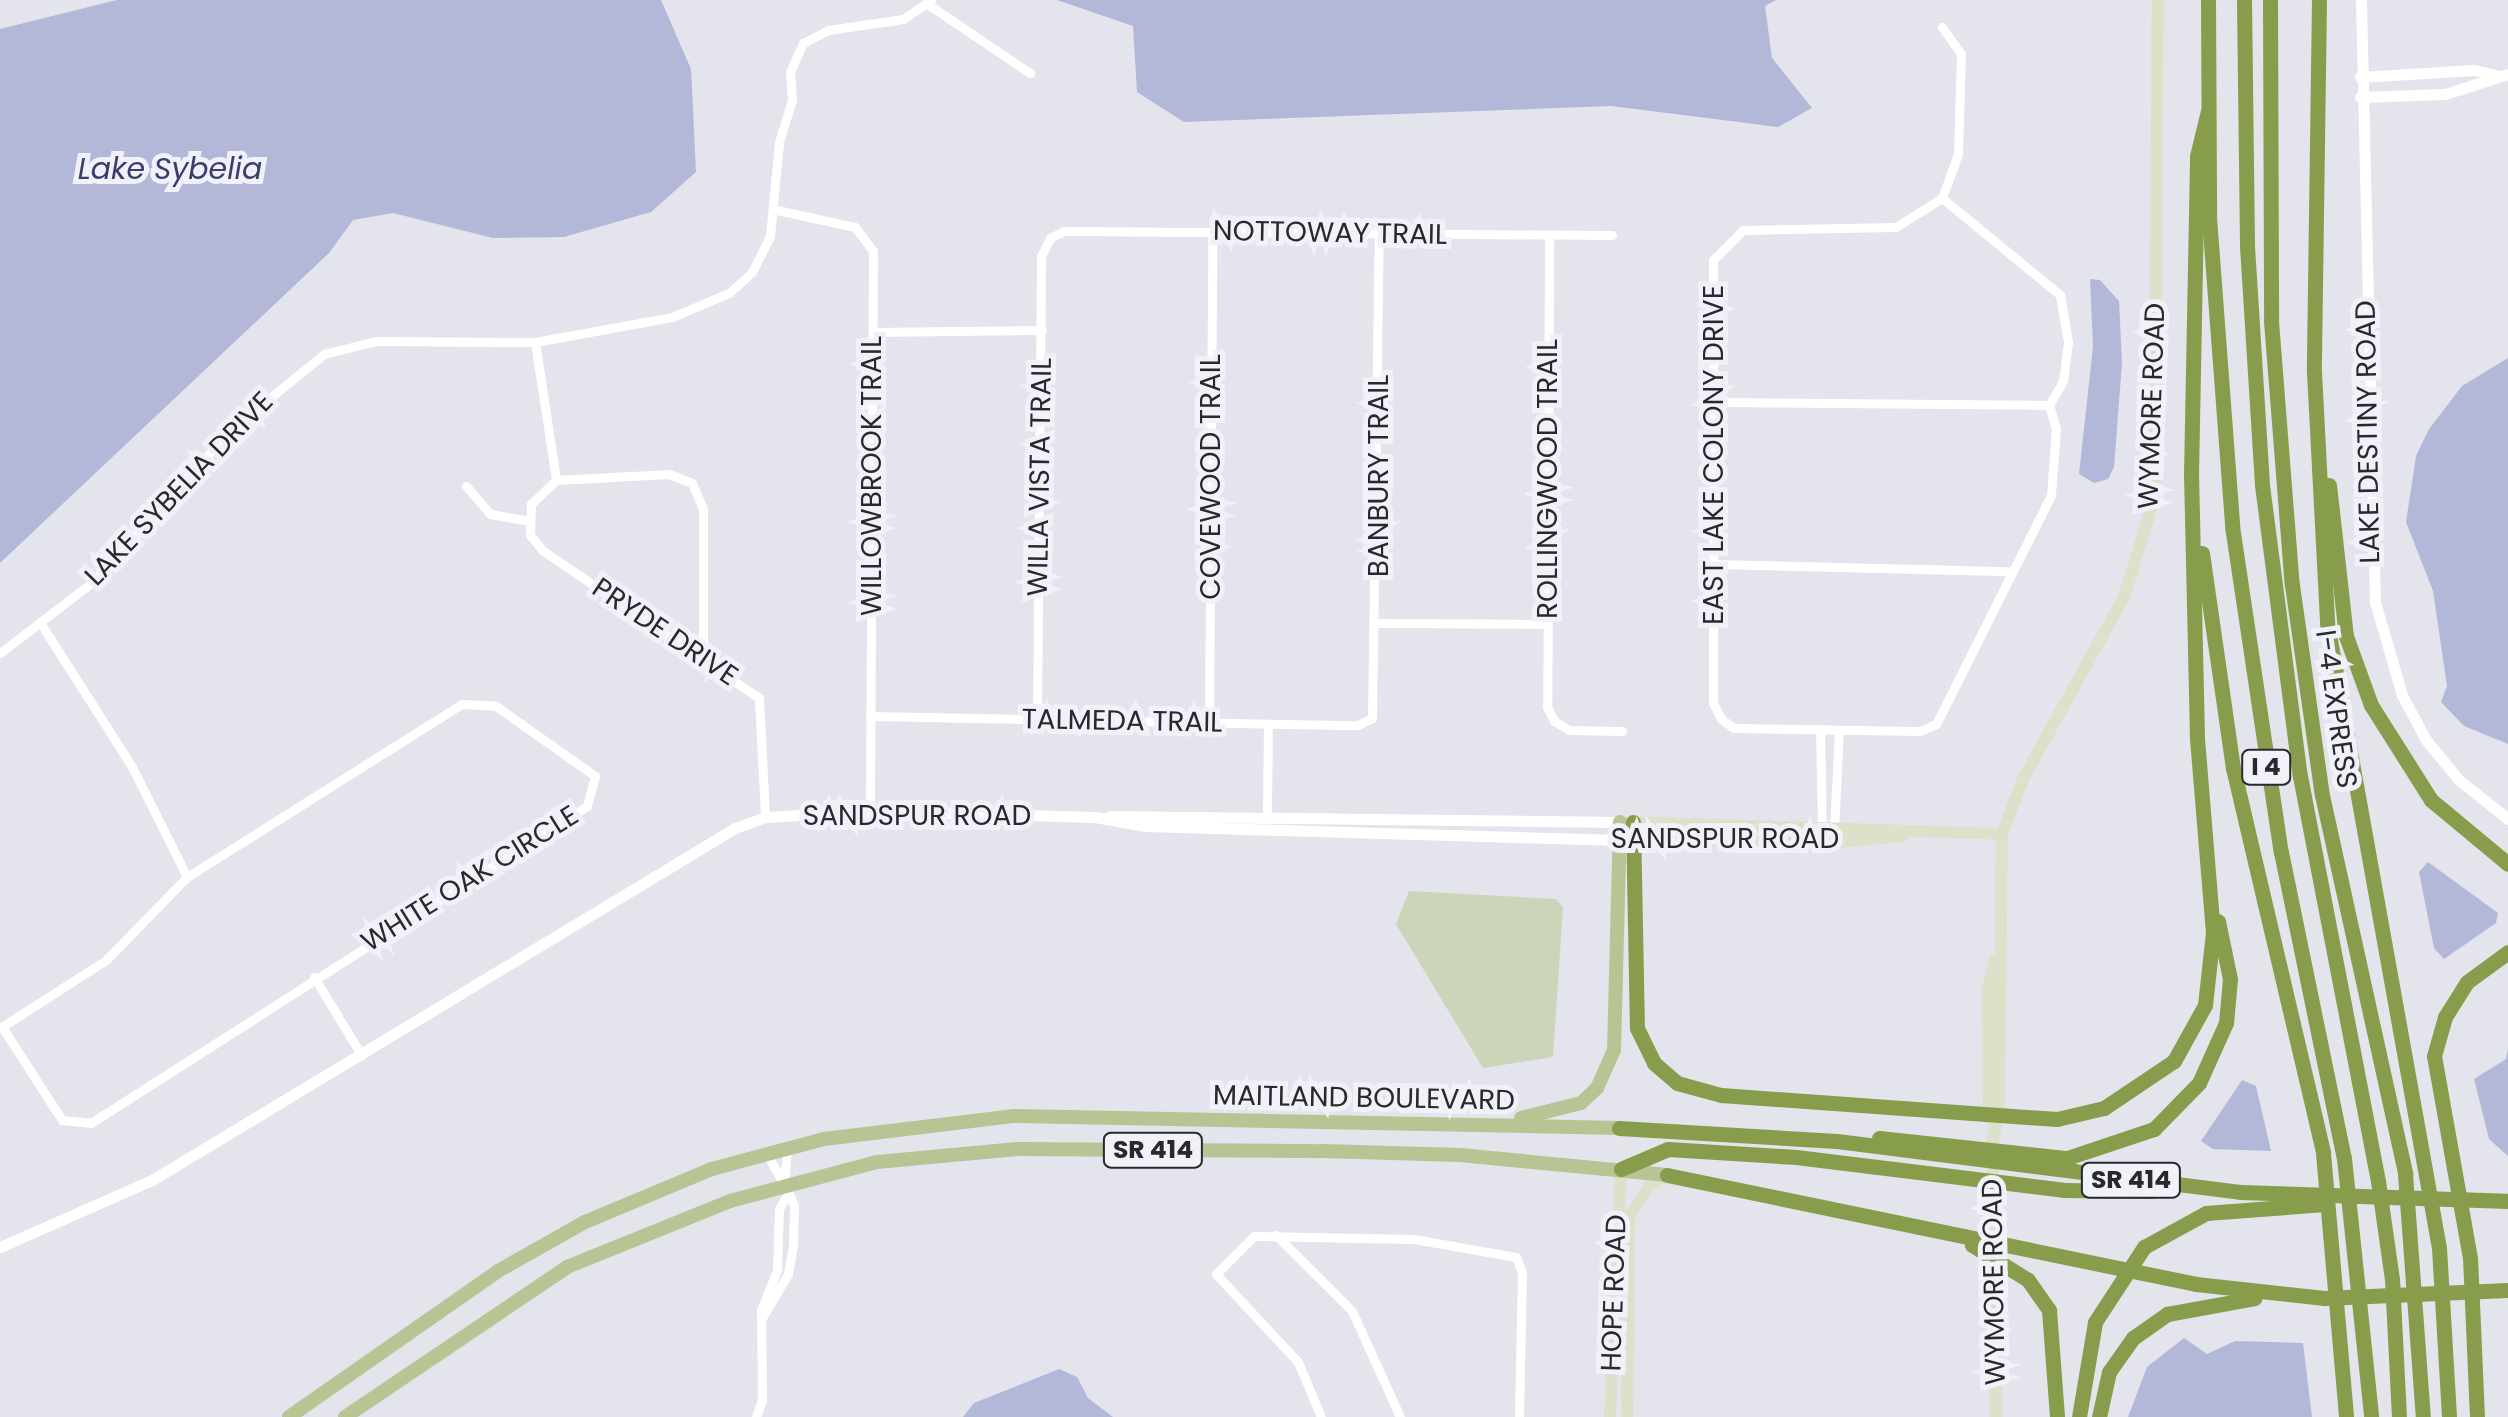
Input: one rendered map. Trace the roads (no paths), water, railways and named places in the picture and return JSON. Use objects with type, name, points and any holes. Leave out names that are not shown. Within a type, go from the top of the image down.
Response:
[{"type":"highway","name":"I 4","points":[[2208,0],[2209,217],[2232,526],[2278,834],[2344,1158],[2371,1417]]},
{"type":"highway","name":"I-4 EXPRESS","points":[[2244,0],[2248,282],[2262,485],[2300,776],[2378,1181],[2392,1278],[2399,1417]]},
{"type":"highway","name":"I-4 EXPRESS","points":[[2270,0],[2271,321],[2292,586],[2322,795],[2405,1174],[2424,1417]]},
{"type":"highway","points":[[2319,0],[2314,372],[2332,659],[2439,1248],[2449,1417]]},
{"type":"highway","points":[[2022,1162],[2093,1155],[2136,1140],[2178,1110],[2199,1084],[2220,1044],[2229,1002],[2211,888],[2197,737],[2191,475],[2197,156],[2208,111]]},
{"type":"highway","points":[[2314,372],[2346,636],[2361,682],[2417,784],[2462,832],[2508,864]]},
{"type":"highway","points":[[2191,475],[2230,753],[2323,1153],[2346,1417]]},
{"type":"highway","points":[[1627,822],[1637,1028],[1665,1075],[1721,1095],[2023,1118],[2072,1117],[2104,1108],[2174,1061],[2196,1028],[2211,985],[2211,888]]},
{"type":"highway","points":[[2477,1417],[2470,1258],[2434,1056],[2445,1017],[2467,982],[2508,952]]},
{"type":"highway","name":"MAITLAND BOULEVARD","points":[[1620,1128],[1809,1138],[2313,1199],[2508,1201]]},
{"type":"highway","points":[[1620,1169],[1668,1149],[2022,1186],[2240,1192]]},
{"type":"highway","name":"MAITLAND BOULEVARD","points":[[1667,1175],[2140,1276],[2324,1298],[2508,1290]]},
{"type":"highway","points":[[2079,1417],[2095,1322],[2113,1285],[2144,1247],[2206,1213],[2313,1199]]},
{"type":"highway","points":[[1962,1239],[2020,1273],[2055,1325],[2057,1417]]},
{"type":"highway","points":[[2098,1417],[2110,1372],[2134,1338],[2167,1314],[2207,1302],[2289,1296]]},
{"type":"main road","name":"WYMORE ROAD","points":[[1996,1417],[1992,1146],[2002,988],[1996,958],[2002,834],[2022,778],[2124,597],[2155,496],[2158,0]]},
{"type":"main road","name":"SANDSPUR ROAD","points":[[1627,822],[1838,825],[2002,834]]},
{"type":"main road","name":"SANDSPUR ROAD","points":[[1626,840],[1828,842],[1946,832]]},
{"type":"main road","points":[[1410,1124],[1542,1117],[1581,1102],[1596,1088],[1618,1026],[1626,840]]},
{"type":"main road","name":"MAITLAND BOULEVARD","points":[[289,1417],[498,1271],[570,1230],[680,1180],[787,1147],[893,1126],[1000,1116],[1620,1128]]},
{"type":"main road","name":"MAITLAND BOULEVARD","points":[[345,1417],[567,1267],[785,1190],[892,1160],[1017,1149],[1429,1154],[1667,1175]]},
{"type":"main road","name":"HOPE ROAD","points":[[1610,1417],[1620,1169]]},
{"type":"main road","name":"HOPE ROAD","points":[[1627,1417],[1629,1217],[1650,1186],[1667,1175]]},
{"type":"street","name":"LAKE DESTINY ROAD","points":[[2361,0],[2369,534],[2380,632],[2426,740],[2459,780],[2508,819]]},
{"type":"street","points":[[930,2],[1030,74]]},
{"type":"street","name":"LAKE SYBELIA DRIVE","points":[[0,653],[90,584],[232,429],[324,354],[376,342],[535,342],[705,307],[752,272],[777,210],[779,142],[792,100],[790,72],[803,43],[828,30],[903,19],[930,2]]},
{"type":"street","points":[[1715,564],[2009,570],[2051,496],[2056,429],[2049,405],[2063,381],[2068,342],[2060,294],[2043,274],[1942,198],[1958,154],[1960,54],[1942,27]]},
{"type":"street","points":[[2360,76],[2474,70],[2504,75]]},
{"type":"street","points":[[2360,98],[2445,94],[2504,75]]},
{"type":"street","name":"EAST LAKE COLONY DRIVE","points":[[1942,198],[1896,227],[1743,230],[1725,243],[1714,260],[1717,402],[1713,703],[1721,719],[1734,728],[1920,731],[1936,724],[2009,570]]},
{"type":"street","name":"WILLOWBROOK TRAIL","points":[[777,210],[856,228],[868,237],[873,332],[870,811]]},
{"type":"street","name":"NOTTOWAY TRAIL","points":[[1050,238],[1064,231],[1612,235]]},
{"type":"street","name":"COVEWOOD TRAIL","points":[[1209,722],[1212,232]]},
{"type":"street","name":"BANBURY TRAIL","points":[[1372,718],[1378,623],[1380,234]]},
{"type":"street","name":"ROLLINGWOOD TRAIL","points":[[1549,235],[1548,707],[1554,722],[1569,730],[1622,731]]},
{"type":"street","name":"WILLA VISTA TRAIL","points":[[1037,719],[1041,256],[1050,238]]},
{"type":"street","points":[[873,332],[1042,330]]},
{"type":"street","points":[[535,342],[556,480]]},
{"type":"street","points":[[1717,402],[2049,405]]},
{"type":"street","points":[[466,486],[490,514],[528,521],[531,504],[556,480],[669,474],[692,483],[703,509],[703,659]]},
{"type":"street","name":"PRYDE DRIVE","points":[[528,521],[542,550],[747,686],[764,711],[766,817]]},
{"type":"street","points":[[1378,623],[1547,624]]},
{"type":"street","points":[[41,624],[132,767],[187,877]]},
{"type":"street","name":"WHITE OAK CIRCLE","points":[[462,704],[496,706],[595,776],[588,806],[314,977],[81,1126],[62,1120],[1,1028],[106,960],[187,877],[462,704]]},
{"type":"street","name":"TALMEDA TRAIL","points":[[870,716],[1358,725],[1372,718]]},
{"type":"street","points":[[1267,821],[1268,724]]},
{"type":"street","points":[[1820,729],[1819,825],[1828,842]]},
{"type":"street","points":[[1828,842],[1838,825],[1839,730]]},
{"type":"street","points":[[1820,787],[1838,787]]},
{"type":"street","name":"SANDSPUR ROAD","points":[[0,1247],[152,1180],[363,1057],[734,828],[766,817],[870,811],[1094,817],[1145,826],[1448,818],[1627,822]]},
{"type":"street","name":"SANDSPUR ROAD","points":[[1267,821],[1626,840]]},
{"type":"street","points":[[314,977],[363,1057]]},
{"type":"street","points":[[785,1190],[787,1147]]},
{"type":"street","points":[[756,1417],[762,1388],[760,1321],[788,1274],[794,1205],[766,1152]]},
{"type":"street","points":[[1276,1234],[1352,1312],[1400,1417]]},
{"type":"street","points":[[1321,1417],[1298,1362],[1216,1274],[1254,1236],[1414,1238],[1516,1256],[1522,1273],[1519,1417]]},
{"type":"water","name":"Lake Sybelia","points":[[117,0],[661,0],[691,69],[696,172],[651,212],[564,237],[493,238],[393,213],[353,220],[329,253],[0,563],[0,29]]},
{"type":"water","points":[[1057,0],[1776,0],[1765,6],[1772,58],[1812,108],[1778,127],[1611,106],[1184,122],[1137,92],[1133,26]]},
{"type":"water","points":[[2090,279],[2100,280],[2119,301],[2122,363],[2114,467],[2108,479],[2094,483],[2079,474],[2093,347]]},
{"type":"water","points":[[2508,358],[2508,744],[2464,726],[2441,702],[2447,686],[2433,591],[2406,522],[2416,456],[2429,429],[2462,386]]},
{"type":"water","points":[[2428,862],[2498,913],[2496,923],[2444,959],[2434,948],[2419,872]]},
{"type":"water","points":[[2508,1049],[2508,1156],[2489,1139],[2474,1079],[2506,1059]]},
{"type":"water","points":[[2242,1080],[2256,1086],[2271,1151],[2213,1149],[2201,1141]]},
{"type":"water","points":[[2184,1338],[2207,1354],[2235,1341],[2303,1343],[2312,1417],[2128,1417],[2147,1367]]},
{"type":"water","points":[[1059,1369],[1077,1377],[1088,1398],[1113,1417],[963,1417],[974,1403]]}]
